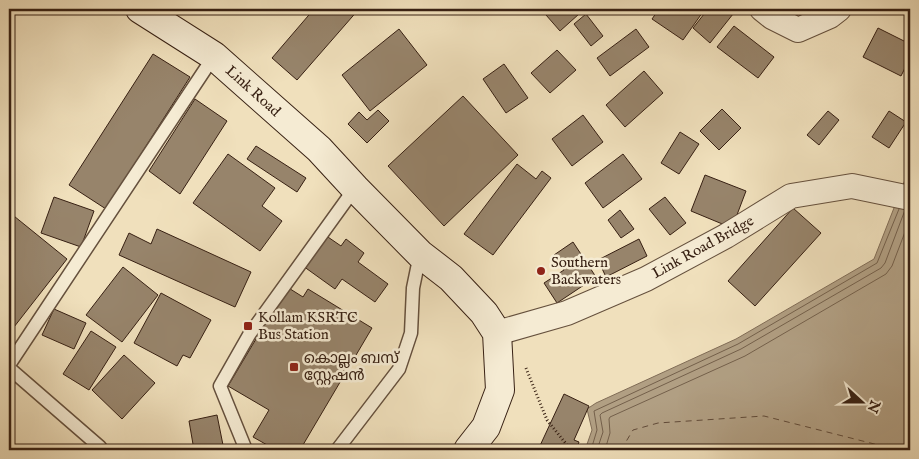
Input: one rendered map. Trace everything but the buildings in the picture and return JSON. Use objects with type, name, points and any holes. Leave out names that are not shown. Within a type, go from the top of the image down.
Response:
[{"type":"main road","name":"Link Road","points":[[140,9],[214,56],[319,149],[354,188],[420,254]]},
{"type":"main road","points":[[420,254],[464,290],[484,313],[497,333],[500,390],[486,428],[468,450]]},
{"type":"street","points":[[762,9],[772,17],[798,30],[830,16],[839,9]]},
{"type":"street","name":"Link Road Bridge","points":[[497,333],[567,313],[646,279],[726,236],[790,196],[852,186],[910,198]]},
{"type":"lane","points":[[100,447],[9,366],[214,56]]},
{"type":"lane","points":[[246,450],[220,386],[249,335],[354,188]]},
{"type":"lane","points":[[337,450],[399,369],[411,334],[413,288],[420,254]]},
{"type":"path","points":[[525,366],[547,420],[571,450]]},
{"type":"water","points":[[910,167],[910,450],[585,450],[592,430],[587,409],[596,403],[736,339],[874,259]]},
{"type":"ferry route","points":[[621,450],[633,430],[658,423],[764,416],[898,450]]},
{"type":"place","name":"Southern Backwaters","points":[[541,271]]},
{"type":"place","name":"Kollam KSRTC Bus Station","points":[[248,326]]},
{"type":"place","name":"കൊല്ലം ബസ് സ്റ്റേഷൻ","points":[[294,367]]}]
